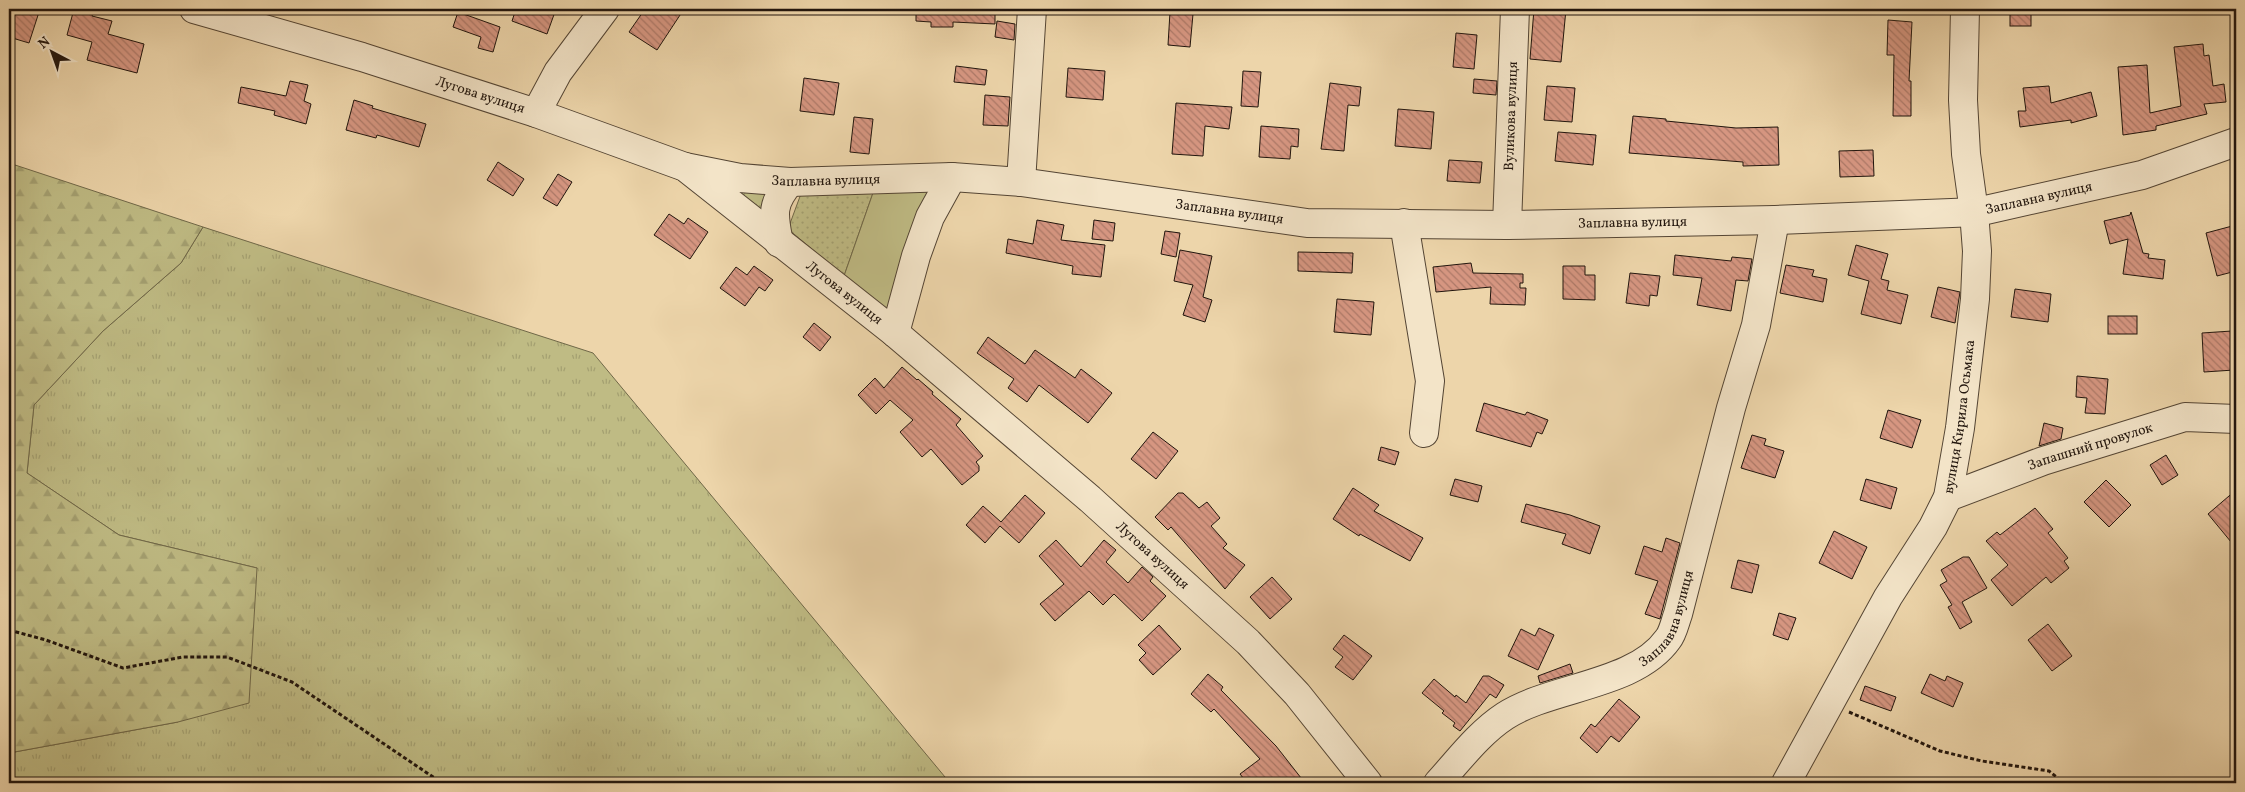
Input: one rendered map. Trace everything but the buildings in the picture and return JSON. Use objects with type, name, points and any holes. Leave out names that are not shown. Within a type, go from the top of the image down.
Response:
[{"type":"street","name":"Лугова вулиця","points":[[194,9],[362,57],[536,113],[684,167],[895,333],[1090,499],[1248,642],[1297,694],[1368,783]]},
{"type":"street","points":[[536,113],[558,72],[605,9]]},
{"type":"street","points":[[1021,182],[1032,9]]},
{"type":"street","name":"Вуликова вулиця","points":[[1507,225],[1514,9]]},
{"type":"street","name":"вулиця Кирила Осьмака","points":[[1786,783],[1888,597],[1933,528],[1948,497],[1960,428],[1976,299],[1977,250],[1966,154],[1963,100],[1965,9]]},
{"type":"street","name":"Заплавна вулиця","points":[[684,167],[740,178],[790,182],[952,177],[1021,182],[1307,223],[1507,225],[1775,220],[1974,212],[2142,175],[2236,142]]},
{"type":"street","points":[[895,333],[916,256],[930,217],[952,177]]},
{"type":"street","points":[[779,243],[773,215],[778,196],[790,182]]},
{"type":"street","name":"Заплавна вулиця","points":[[1438,783],[1484,733],[1506,716],[1531,704],[1627,670],[1649,659],[1669,638],[1678,614],[1731,408],[1756,325],[1775,220]]},
{"type":"street","points":[[1404,223],[1430,381],[1424,433]]},
{"type":"street","name":"Запашний провулок","points":[[1948,497],[2043,461],[2185,417],[2236,419]]},
{"type":"path","points":[[9,630],[46,640],[123,668],[183,657],[227,657],[292,682],[442,783]]},
{"type":"path","points":[[1830,703],[1940,751],[1982,761],[2050,771],[2064,783]]},
{"type":"green space","points":[[9,163],[203,227],[181,263],[103,331],[34,405],[27,473],[119,535],[257,568],[249,703],[178,722],[9,753]]},
{"type":"green space","points":[[730,186],[774,191],[766,215]]},
{"type":"green space","points":[[931,189],[889,314],[844,276],[874,190]]},
{"type":"green space","points":[[874,190],[844,276],[788,229],[802,191]]},
{"type":"green space","points":[[203,227],[593,353],[950,783],[9,783],[9,753],[178,722],[257,568],[119,535],[27,473],[34,405],[103,331],[181,263]]}]
